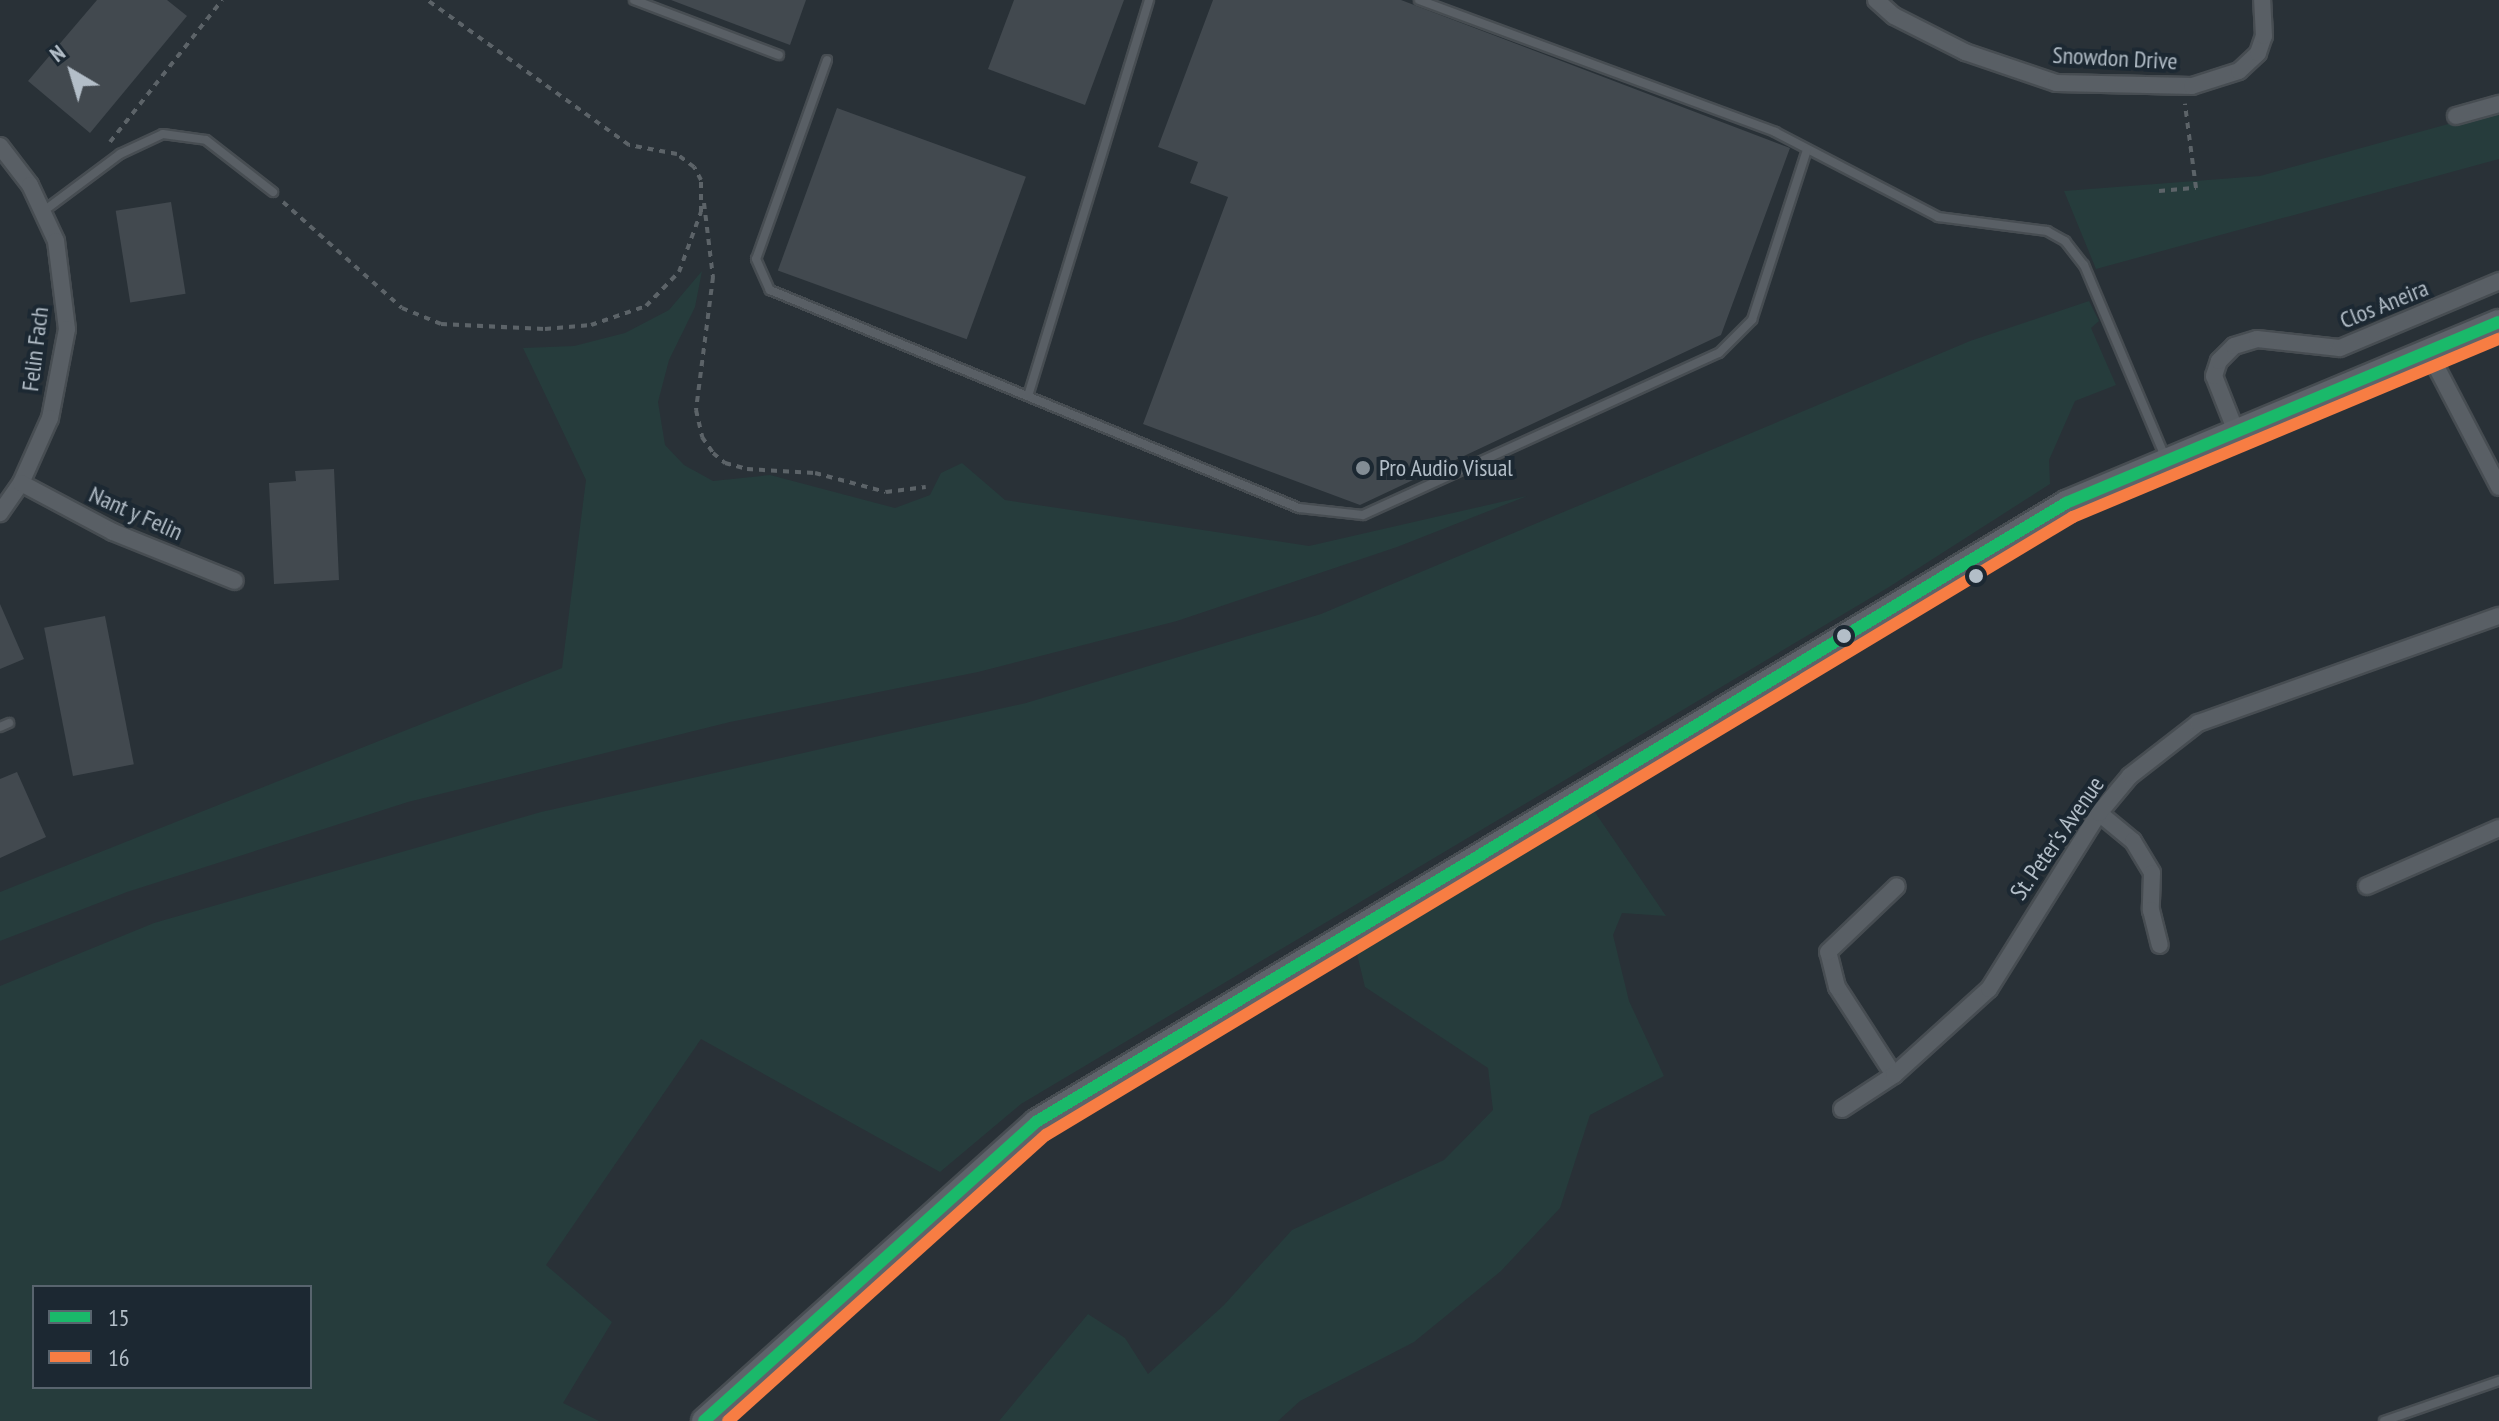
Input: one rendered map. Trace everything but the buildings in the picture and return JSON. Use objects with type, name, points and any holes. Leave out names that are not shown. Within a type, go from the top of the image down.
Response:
[{"type":"main road","points":[[704,1421],[1036,1122],[1752,697],[2066,503],[2235,429],[2429,353],[2499,322]]},
{"type":"street","name":"Snowdon Drive","points":[[1876,0],[1894,16],[1965,52],[2056,83],[2192,86],[2239,71],[2258,53],[2264,36],[2262,0]]},
{"type":"street","points":[[2456,116],[2499,104]]},
{"type":"street","name":"Felin Fach","points":[[0,146],[45,210],[64,277],[67,329],[50,418],[21,483],[0,513]]},
{"type":"street","name":"Clos Aneira","points":[[2235,429],[2214,376],[2219,361],[2234,346],[2257,339],[2340,348],[2499,281]]},
{"type":"street","points":[[2429,353],[2499,487]]},
{"type":"street","name":"Nant y Felin","points":[[21,483],[113,532],[235,581]]},
{"type":"street","name":"St. Peter's Avenue","points":[[1842,1109],[1894,1075],[1989,989],[2099,813],[2130,776],[2198,723],[2499,616]]},
{"type":"street","points":[[2099,813],[2133,841],[2152,873],[2151,910],[2160,945]]},
{"type":"street","points":[[2367,886],[2499,828]]},
{"type":"street","points":[[1894,1075],[1837,987],[1828,952],[1897,886]]},
{"type":"lane","points":[[634,0],[779,55]]},
{"type":"lane","points":[[1028,396],[1149,0]]},
{"type":"lane","points":[[1419,0],[1775,132],[1938,217],[2047,231],[2075,250],[2084,265],[2166,460]]},
{"type":"lane","points":[[827,60],[756,259],[770,290],[1299,508],[1363,515],[1719,353],[1752,320],[1807,150]]},
{"type":"lane","points":[[45,210],[120,154],[163,134],[206,140],[273,192]]},
{"type":"lane","points":[[2384,1421],[2499,1381]]},
{"type":"path","points":[[100,154],[222,0]]},
{"type":"path","points":[[427,0],[629,145],[687,159],[701,180],[713,277],[696,410],[702,437],[713,453],[725,463],[747,469],[815,473],[886,492],[926,487]]},
{"type":"path","points":[[2159,191],[2196,188],[2185,98]]},
{"type":"path","points":[[273,192],[402,308],[421,318],[464,326],[545,329],[611,320],[658,297],[691,252],[703,196]]},
{"type":"green space","points":[[2499,110],[2499,159],[2096,269],[2064,191],[2260,176]]},
{"type":"green space","points":[[702,271],[695,307],[669,360],[658,402],[665,445],[684,465],[713,481],[770,475],[895,508],[930,495],[941,473],[962,463],[1005,500],[1309,546],[1527,496],[1397,547],[1177,621],[978,672],[730,722],[408,802],[127,892],[0,941],[0,892],[562,668],[586,480],[523,348],[574,346],[625,333],[669,310]]},
{"type":"green space","points":[[2089,301],[2099,321],[2091,328],[2116,385],[2075,401],[2049,460],[2050,484],[1889,587],[1021,1104],[940,1172],[701,1039],[546,1265],[612,1322],[563,1403],[599,1421],[0,1421],[0,986],[154,923],[541,812],[1026,703],[1321,614],[1970,341]]},
{"type":"green space","points":[[1588,802],[1666,916],[1622,913],[1613,935],[1629,1001],[1664,1076],[1590,1115],[1560,1208],[1501,1271],[1414,1342],[1300,1401],[1278,1421],[999,1421],[1088,1314],[1125,1338],[1148,1374],[1224,1305],[1292,1230],[1444,1160],[1493,1110],[1488,1068],[1365,987],[1354,942]]},
{"type":"transit line","name":"15","points":[[704,1421],[1036,1122],[2066,503],[2499,322]]},
{"type":"transit line","name":"16","points":[[728,1421],[1046,1135],[2073,517],[2499,339]]},
{"type":"place","name":"Pro Audio Visual","points":[[1363,468]]}]
